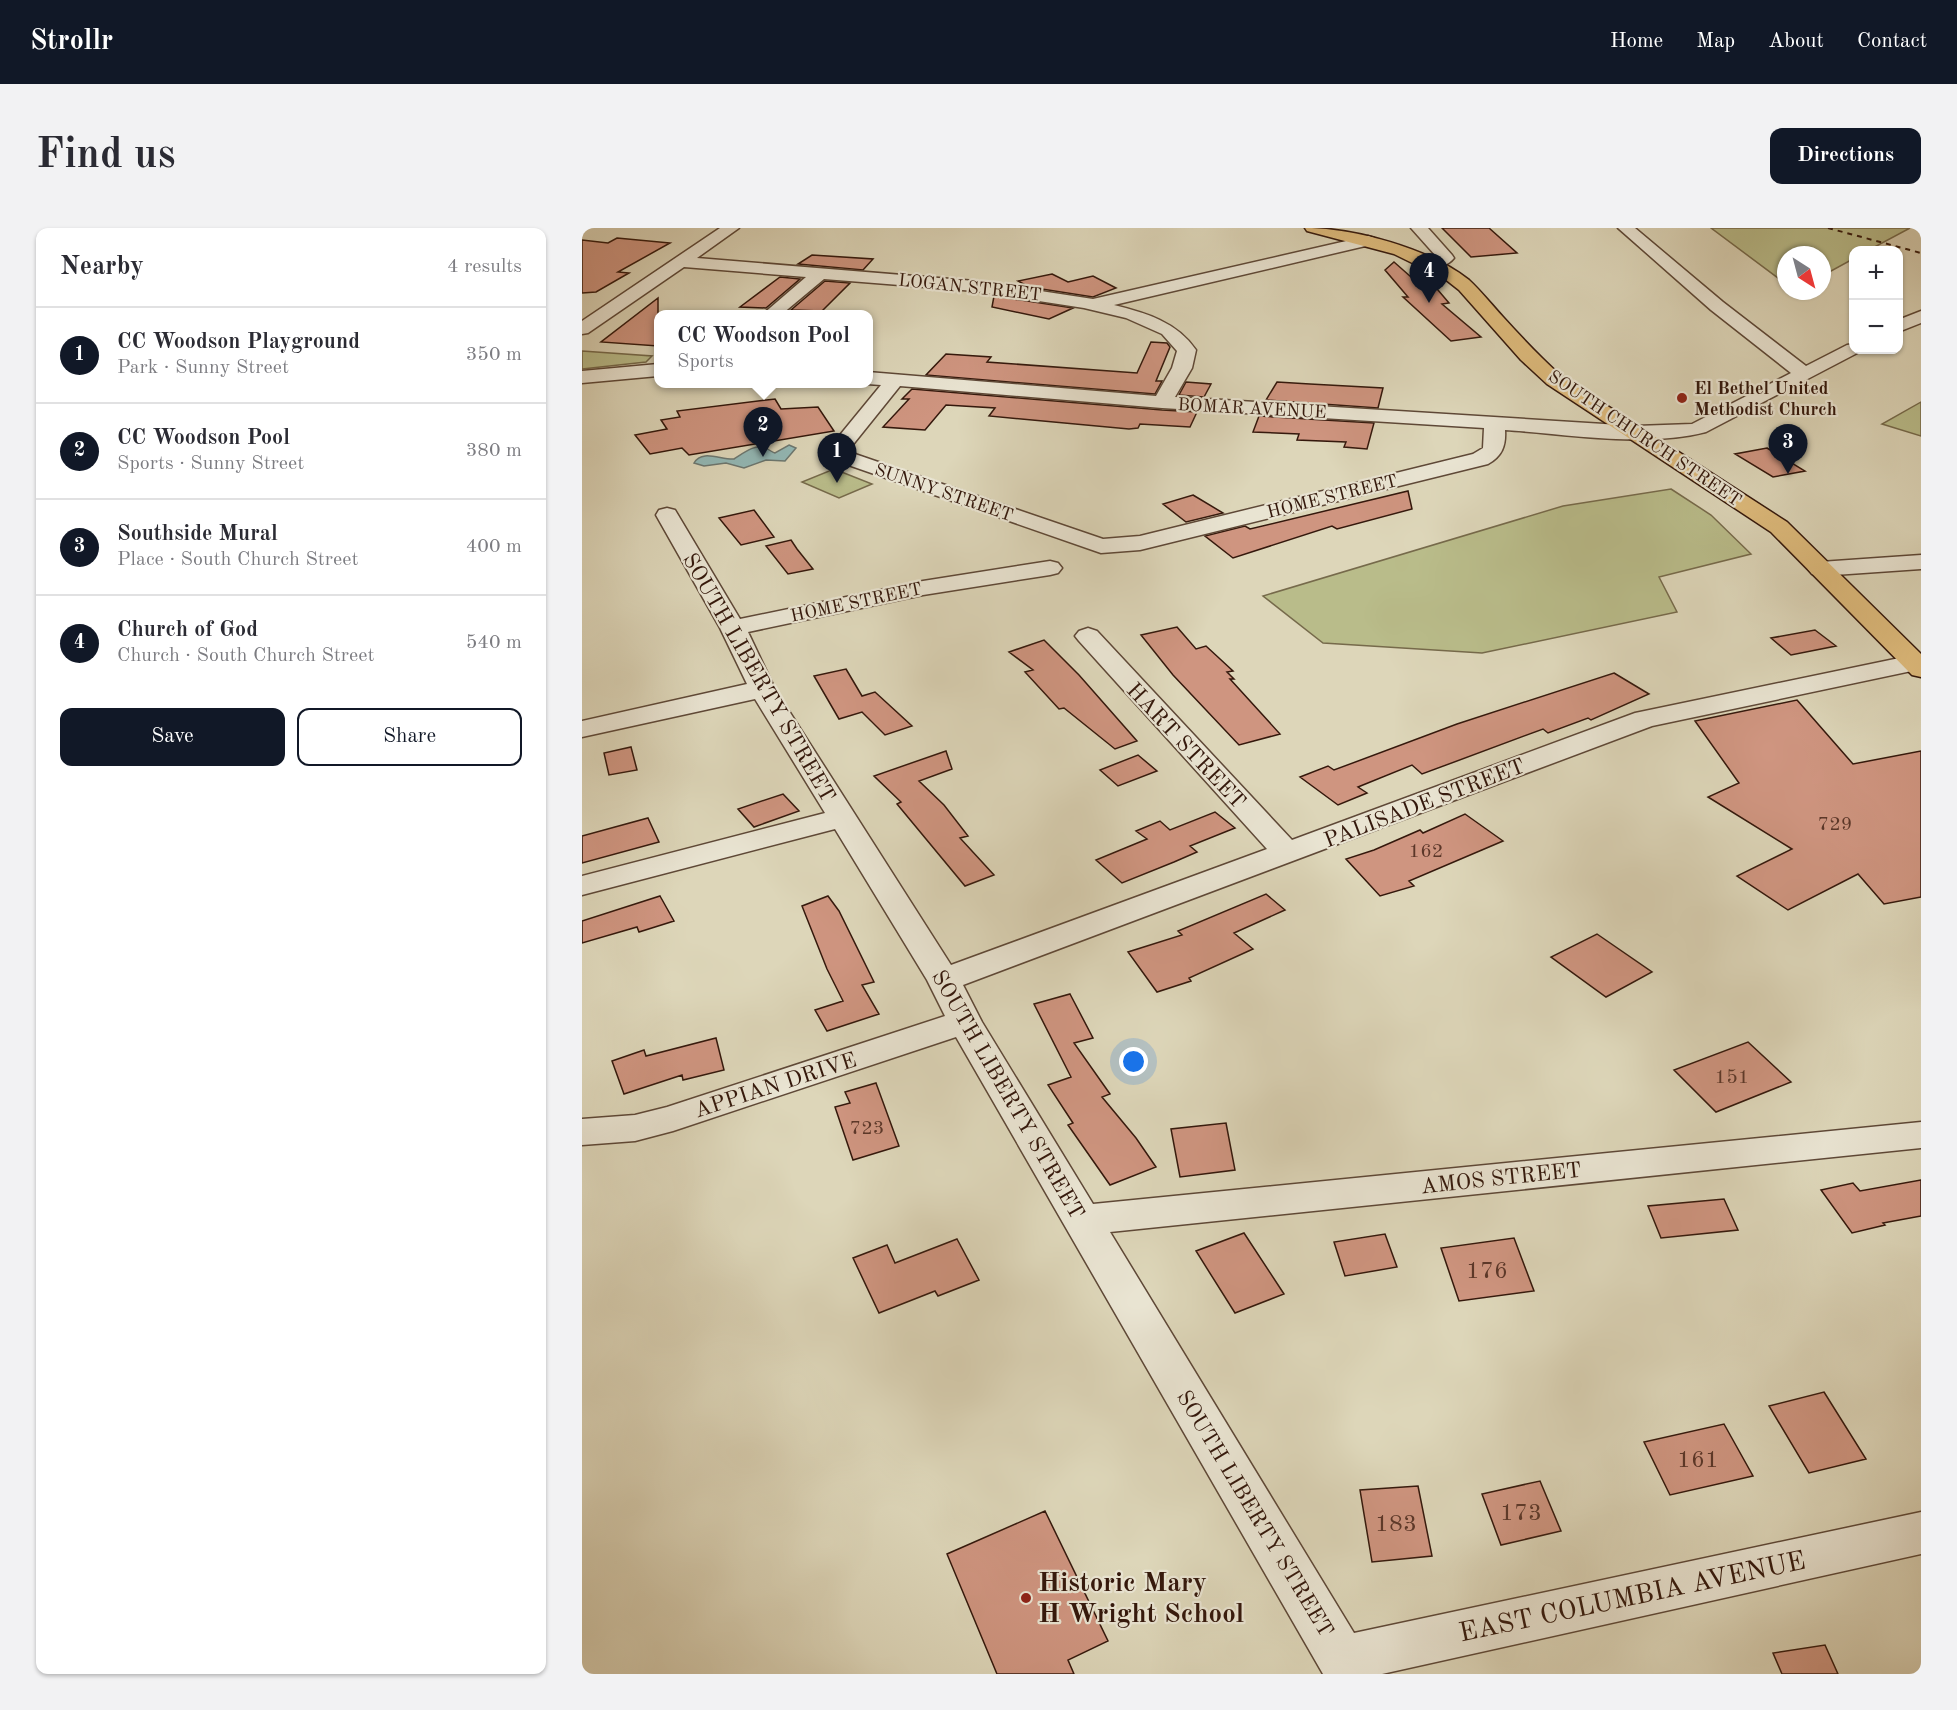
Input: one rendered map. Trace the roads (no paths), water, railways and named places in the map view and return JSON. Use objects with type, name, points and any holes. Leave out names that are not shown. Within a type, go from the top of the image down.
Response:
[{"type":"main road","points":[[1313,228],[1359,239]]},
{"type":"main road","points":[[1331,228],[1359,239]]},
{"type":"main road","name":"SOUTH CHURCH STREET","points":[[1359,239],[1430,264],[1465,286],[1528,356],[1554,380],[1779,528],[1918,666]]},
{"type":"street","points":[[582,330],[731,228]]},
{"type":"street","points":[[1419,228],[1446,258],[1430,264]]},
{"type":"street","points":[[1626,228],[1718,306],[1804,374]]},
{"type":"street","points":[[1090,305],[1359,239]]},
{"type":"street","name":"LOGAN STREET","points":[[680,262],[979,285],[1090,305],[1158,325],[1184,342],[1186,357],[1161,402]]},
{"type":"street","points":[[778,310],[821,273]]},
{"type":"street","points":[[1903,325],[1921,316]]},
{"type":"street","name":"BOMAR AVENUE","points":[[873,378],[1161,402],[1636,432],[1683,432],[1699,428],[1849,352]]},
{"type":"street","points":[[582,377],[654,370]]},
{"type":"street","name":"SUNNY STREET","points":[[895,380],[841,446],[839,451],[842,456],[1089,543],[1116,546],[1140,543]]},
{"type":"street","name":"HOME STREET","points":[[1140,543],[1480,459],[1491,454],[1496,446],[1494,423]]},
{"type":"street","name":"SOUTH LIBERTY STREET","points":[[667,515],[733,628],[762,689],[944,980],[965,1022],[1081,1220],[1347,1666]]},
{"type":"street","points":[[1820,569],[1921,562]]},
{"type":"street","name":"HOME STREET","points":[[733,628],[923,588],[1050,568]]},
{"type":"street","name":"HART STREET","points":[[1088,636],[1287,853]]},
{"type":"street","name":"PALISADE STREET","points":[[944,980],[1645,719],[1918,666]]},
{"type":"street","points":[[582,729],[762,689]]},
{"type":"street","points":[[582,886],[842,818]]},
{"type":"street","name":"APPIAN DRIVE","points":[[582,1132],[635,1128],[673,1118],[965,1022]]},
{"type":"street","name":"AMOS STREET","points":[[1081,1220],[1921,1135]]},
{"type":"street","name":"EAST COLUMBIA AVENUE","points":[[1347,1666],[1921,1533]]},
{"type":"water","points":[[789,445],[796,448],[785,461],[766,460],[744,468],[726,463],[704,466],[694,463],[697,459],[707,456],[734,459],[757,447],[766,448],[775,453]]},
{"type":"railway","points":[[1828,228],[1921,253]]},
{"type":"place","name":"Church of God","points":[[1429,303]]},
{"type":"place","name":"El Bethel United Methodist Church","points":[[1682,398]]},
{"type":"place","name":"CC Woodson Pool","points":[[763,457]]},
{"type":"place","name":"Southside Mural","points":[[1788,474]]},
{"type":"place","name":"CC Woodson Playground","points":[[837,483]]},
{"type":"place","name":"Historic Mary H Wright School","points":[[1026,1598]]}]
